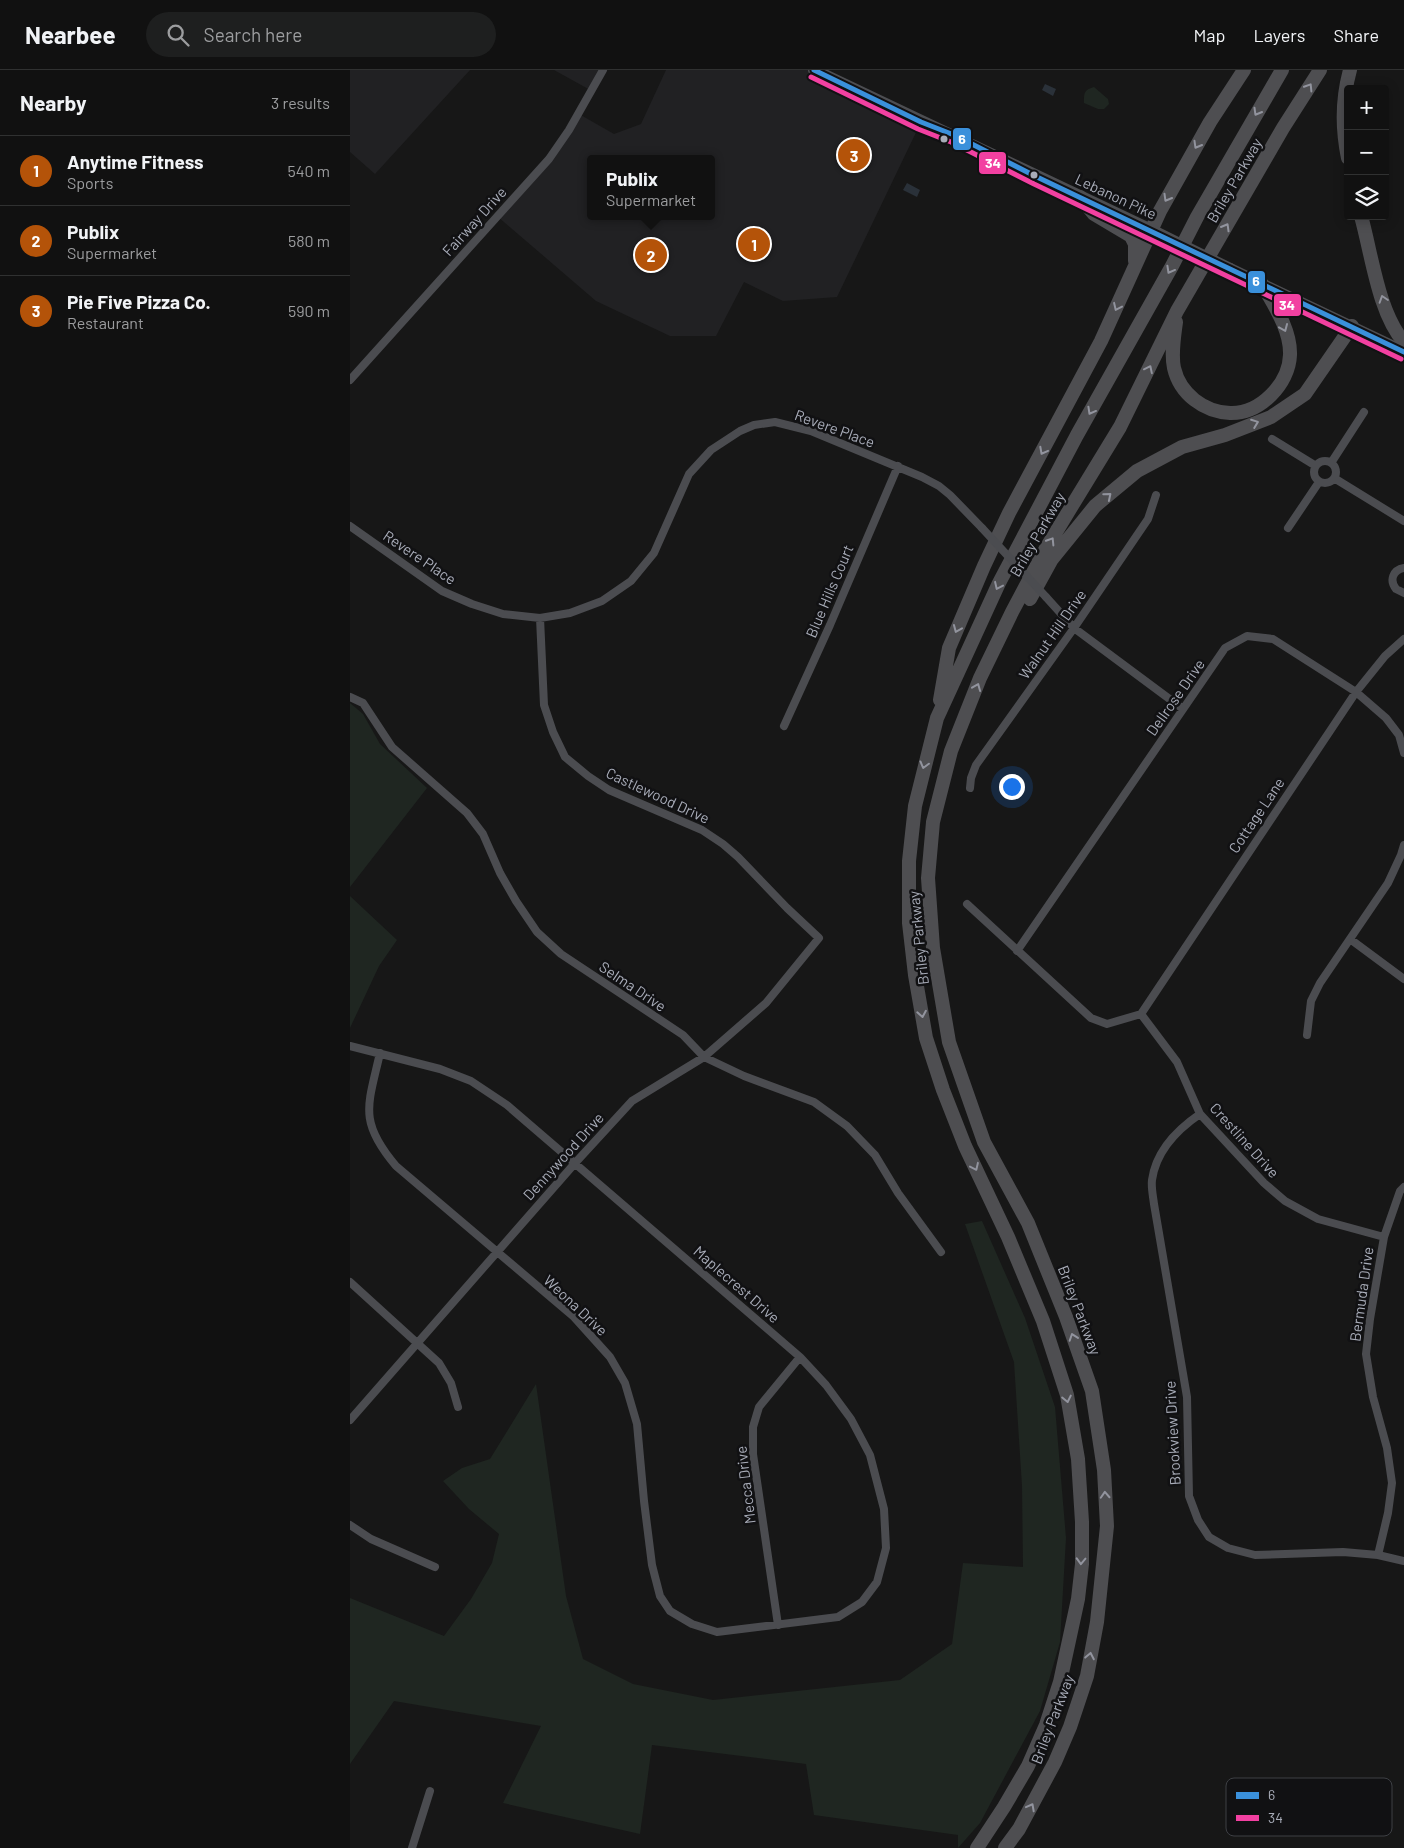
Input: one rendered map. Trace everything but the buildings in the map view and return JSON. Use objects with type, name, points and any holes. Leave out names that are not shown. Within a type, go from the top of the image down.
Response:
[{"type":"highway","points":[[937,718],[949,648],[1009,514],[1101,341],[1151,230],[1205,131],[1244,70]]},
{"type":"highway","name":"Briley Parkway","points":[[977,1848],[1004,1808],[1028,1766],[1046,1725],[1060,1682],[1078,1598],[1082,1564],[1082,1522],[1078,1459],[1067,1395],[1043,1320],[1008,1237],[965,1146],[943,1090],[926,1038],[910,923],[910,861],[915,806],[937,718],[999,583],[1031,520],[1172,266],[1196,217],[1282,70]]},
{"type":"highway","name":"Briley Parkway","points":[[1005,1848],[1019,1829],[1055,1762],[1070,1727],[1087,1676],[1097,1622],[1107,1526],[1104,1470],[1092,1391],[1066,1317],[1028,1223],[984,1142],[949,1042],[933,948],[928,878],[933,822],[950,751],[980,678],[1045,550],[1120,427],[1177,311],[1283,128],[1320,70]]},
{"type":"highway","points":[[1345,130],[1345,94],[1350,70]]},
{"type":"highway","points":[[1080,196],[1094,214],[1131,236],[1135,244],[1136,265]]},
{"type":"highway","points":[[1362,220],[1384,304],[1396,332],[1404,342]]},
{"type":"highway","points":[[1177,311],[1174,369],[1184,390],[1191,399],[1216,410],[1231,413],[1248,409],[1262,402],[1275,392],[1288,368],[1290,354],[1289,338],[1277,310],[1262,284]]},
{"type":"highway","points":[[996,646],[1027,603],[1052,559],[1095,506],[1137,471],[1182,447],[1271,417],[1305,394],[1352,326]]},
{"type":"main road","name":"Lebanon Pike","points":[[814,70],[1404,352]]},
{"type":"street","name":"Fairway Drive","points":[[350,380],[549,159],[570,130],[603,70]]},
{"type":"street","points":[[1331,463],[1364,412]]},
{"type":"street","name":"Revere Place","points":[[350,526],[442,591],[503,614],[540,618],[570,613],[602,601],[630,581],[654,553],[689,474],[711,450],[754,425],[775,422],[811,432],[898,466],[939,486],[960,504],[1074,628],[1184,709]]},
{"type":"street","points":[[1272,439],[1316,466]]},
{"type":"street","points":[[1323,462],[1331,463],[1336,470],[1334,478],[1327,483],[1319,482],[1314,475],[1316,466],[1323,462]]},
{"type":"street","name":"Blue Hills Court","points":[[784,726],[830,625],[898,466]]},
{"type":"street","points":[[1334,478],[1404,522]]},
{"type":"street","points":[[1288,528],[1319,482]]},
{"type":"street","name":"Walnut Hill Drive","points":[[970,788],[971,778],[976,765],[1074,628],[1148,519],[1156,495]]},
{"type":"street","points":[[1404,568],[1394,574],[1392,582],[1396,589],[1404,593]]},
{"type":"street","name":"Castlewood Drive","points":[[540,618],[544,705],[553,732],[565,756],[588,776],[609,790],[702,830],[722,844],[738,857],[786,908],[820,938]]},
{"type":"street","name":"Dellrose Drive","points":[[1018,951],[1225,648],[1247,636],[1273,639],[1356,692],[1386,718],[1399,735],[1404,753]]},
{"type":"street","name":"Cottage Lane","points":[[1141,1014],[1356,692],[1385,656],[1404,639]]},
{"type":"street","name":"Selma Drive","points":[[350,697],[363,704],[392,747],[467,813],[483,834],[500,873],[516,902],[537,932],[561,954],[682,1035],[704,1057],[744,1076],[814,1102],[846,1126],[875,1155],[898,1193],[941,1252]]},
{"type":"street","points":[[1307,1035],[1311,1001],[1320,983],[1388,883],[1402,855],[1404,845]]},
{"type":"street","points":[[967,904],[1091,1018],[1107,1024],[1141,1014]]},
{"type":"street","name":"Dennywood Drive","points":[[350,1420],[496,1252],[632,1101],[704,1057],[766,1003],[820,938]]},
{"type":"street","points":[[1350,939],[1404,979]]},
{"type":"street","name":"Crestline Drive","points":[[1141,1014],[1177,1062],[1200,1114],[1285,1202],[1318,1219],[1384,1237]]},
{"type":"street","name":"Maplecrest Drive","points":[[350,1046],[440,1069],[471,1081],[507,1105],[576,1162],[800,1357],[826,1385],[851,1419],[870,1455],[884,1509],[886,1548],[877,1582],[862,1602],[838,1617],[778,1625]]},
{"type":"street","name":"Weona Drive","points":[[380,1053],[368,1107],[371,1126],[382,1150],[396,1166],[574,1317],[610,1357],[625,1384],[637,1424],[652,1565],[660,1596],[670,1611],[692,1624],[717,1632],[778,1625]]},
{"type":"street","name":"Brookview Drive","points":[[1200,1114],[1184,1125],[1169,1142],[1158,1158],[1152,1180],[1154,1204],[1187,1397],[1189,1496],[1198,1520],[1209,1536],[1228,1548],[1255,1555],[1342,1552],[1378,1555],[1404,1561]]},
{"type":"street","name":"Bermuda Drive","points":[[1378,1555],[1388,1512],[1392,1483],[1387,1448],[1373,1396],[1366,1354],[1384,1237],[1400,1191],[1404,1186]]},
{"type":"street","points":[[350,1282],[439,1363],[451,1384],[458,1407]]},
{"type":"street","name":"Mecca Drive","points":[[778,1625],[753,1454],[753,1427],[759,1407],[800,1357]]},
{"type":"street","points":[[350,1526],[371,1539],[435,1567]]},
{"type":"street","points":[[412,1848],[430,1791]]},
{"type":"shaded area","points":[[350,70],[470,70],[375,174],[350,152]]},
{"type":"shaded area","points":[[554,70],[603,70],[592,91]]},
{"type":"shaded area","points":[[666,70],[814,70],[921,122],[837,297],[783,301],[744,282],[716,336],[670,336],[596,301],[497,216],[549,159],[579,114],[614,134],[641,124]]},
{"type":"shaded area","points":[[1045,84],[1056,89],[1053,96],[1042,90]]},
{"type":"shaded area","points":[[1094,87],[1108,99],[1109,104],[1104,109],[1098,109],[1084,103],[1085,92]]},
{"type":"shaded area","points":[[907,183],[920,190],[917,197],[903,190]]},
{"type":"shaded area","points":[[350,703],[363,714],[380,744],[427,788],[350,887]]},
{"type":"shaded area","points":[[350,896],[397,940],[379,966],[350,1028]]},
{"type":"shaded area","points":[[982,1221],[1025,1318],[1055,1407],[1066,1538],[1060,1642],[1040,1711],[980,1823],[958,1848],[958,1835],[814,1815],[806,1764],[652,1745],[640,1834],[503,1803],[541,1726],[394,1701],[350,1764],[350,1598],[444,1636],[471,1599],[492,1563],[499,1534],[469,1509],[443,1481],[462,1468],[490,1459],[536,1384],[566,1596],[583,1659],[633,1684],[713,1700],[900,1680],[952,1644],[963,1563],[1023,1567],[1022,1486],[1014,1362],[965,1224]]},
{"type":"transit line","name":"6","points":[[814,70],[921,122],[954,135],[1037,177],[1404,352]]},
{"type":"transit line","name":"34","points":[[811,77],[918,129],[951,142],[1034,184],[1401,359]]},
{"type":"place","name":"Pie Five Pizza Co.","points":[[854,155]]},
{"type":"place","name":"Anytime Fitness","points":[[754,244]]},
{"type":"place","name":"Publix","points":[[651,255]]}]
